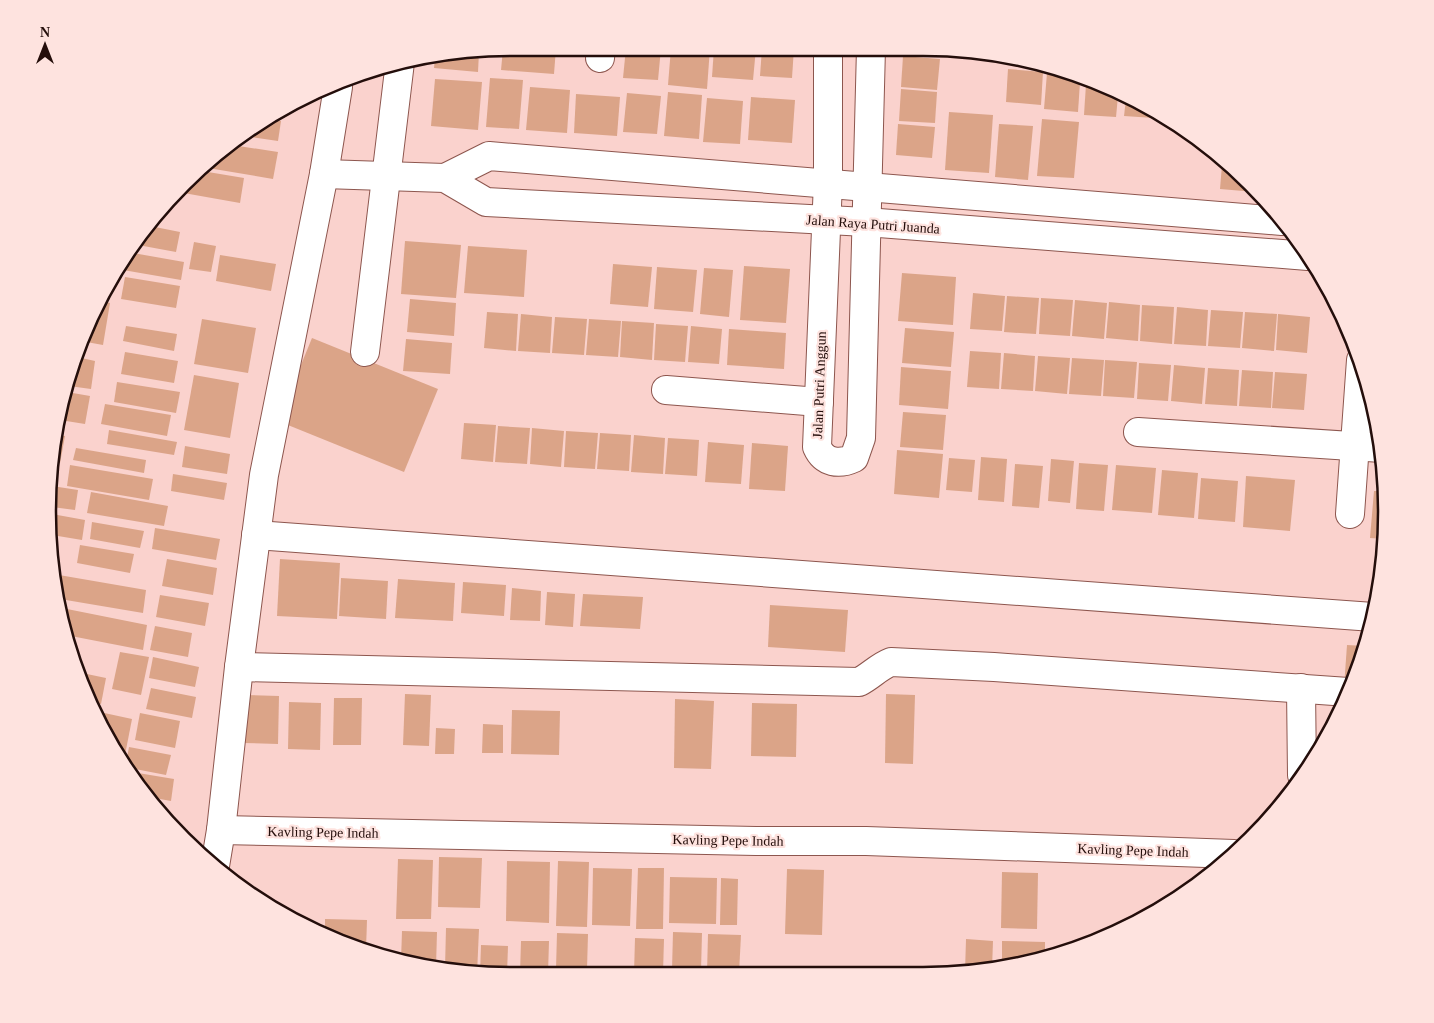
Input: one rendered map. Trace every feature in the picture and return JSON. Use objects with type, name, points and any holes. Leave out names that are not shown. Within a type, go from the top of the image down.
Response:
[{"type":"street","name":"Jalan Putri Anggun","points":[[828,56],[828,182],[824,220],[817,447],[824,458],[836,463],[854,458],[861,438],[871,56]]},
{"type":"street","points":[[365,352],[388,175],[399,71]]},
{"type":"street","points":[[216,858],[238,667],[264,475],[324,174],[337,91]]},
{"type":"street","name":"Jalan Raya Putri Juanda","points":[[445,178],[489,156],[867,185],[1273,220]]},
{"type":"street","name":"Jalan Raya Putri Juanda","points":[[324,174],[445,178],[486,202],[866,222],[1298,255]]},
{"type":"street","points":[[666,390],[818,402]]},
{"type":"street","points":[[1350,514],[1369,447],[1365,408]]},
{"type":"street","points":[[1138,432],[1369,447]]},
{"type":"street","points":[[256,535],[1365,616]]},
{"type":"street","points":[[238,667],[859,682],[870,677],[880,666],[891,662],[994,666],[1341,691]]},
{"type":"street","points":[[1301,688],[1302,763]]},
{"type":"street","name":"Kavling Pepe Indah","points":[[221,830],[756,841],[866,841],[1223,854]]},
{"type":"building","points":[[502,56],[555,56],[554,74],[501,70]]},
{"type":"building","points":[[625,56],[660,56],[658,80],[623,78]]},
{"type":"building","points":[[670,56],[709,56],[707,89],[668,85]]},
{"type":"building","points":[[713,56],[755,56],[753,80],[712,77]]},
{"type":"building","points":[[761,56],[793,56],[792,78],[760,76]]},
{"type":"building","points":[[903,56],[940,59],[937,90],[901,87]]},
{"type":"building","points":[[479,57],[478,72],[434,68],[434,63]]},
{"type":"building","points":[[1008,69],[1043,73],[1041,105],[1006,102]]},
{"type":"building","points":[[1047,74],[1080,84],[1078,112],[1044,109]]},
{"type":"building","points":[[490,78],[523,80],[519,129],[486,127]]},
{"type":"building","points":[[435,79],[482,82],[478,130],[431,126]]},
{"type":"building","points":[[530,87],[570,90],[567,133],[526,130]]},
{"type":"building","points":[[1086,87],[1118,100],[1116,117],[1084,115]]},
{"type":"building","points":[[901,89],[937,92],[935,123],[899,121]]},
{"type":"building","points":[[668,92],[702,95],[699,139],[664,136]]},
{"type":"building","points":[[627,93],[661,96],[657,134],[623,132]]},
{"type":"building","points":[[576,94],[620,97],[617,136],[574,133]]},
{"type":"building","points":[[751,97],[795,100],[792,143],[748,140]]},
{"type":"building","points":[[707,98],[743,101],[740,144],[703,142]]},
{"type":"building","points":[[1125,104],[1151,118],[1124,116]]},
{"type":"building","points":[[949,112],[993,115],[989,173],[945,170]]},
{"type":"building","points":[[1042,119],[1079,122],[1074,178],[1037,176]]},
{"type":"building","points":[[278,121],[281,121],[278,141],[253,137]]},
{"type":"building","points":[[898,124],[935,127],[932,158],[896,155]]},
{"type":"building","points":[[999,124],[1033,126],[1028,180],[995,177]]},
{"type":"building","points":[[240,146],[278,152],[273,179],[211,169]]},
{"type":"building","points":[[1222,168],[1245,191],[1220,189]]},
{"type":"building","points":[[208,172],[244,178],[240,203],[186,194]]},
{"type":"building","points":[[156,227],[180,232],[176,252],[142,246]]},
{"type":"building","points":[[405,241],[461,245],[456,298],[401,294]]},
{"type":"building","points":[[194,242],[216,246],[211,272],[189,269]]},
{"type":"building","points":[[468,246],[527,250],[524,297],[464,293]]},
{"type":"building","points":[[137,254],[184,262],[181,280],[126,270]]},
{"type":"building","points":[[220,255],[276,264],[271,291],[216,281]]},
{"type":"building","points":[[613,264],[652,267],[648,307],[610,304]]},
{"type":"building","points":[[744,266],[790,269],[786,323],[740,320]]},
{"type":"building","points":[[657,267],[697,270],[693,312],[654,309]]},
{"type":"building","points":[[704,268],[733,270],[729,317],[700,314]]},
{"type":"building","points":[[902,273],[956,277],[953,325],[898,321]]},
{"type":"building","points":[[125,277],[180,286],[176,308],[121,299]]},
{"type":"building","points":[[973,293],[1005,296],[1002,331],[970,329]]},
{"type":"building","points":[[1007,296],[1039,298],[1036,334],[1004,332]]},
{"type":"building","points":[[1041,298],[1073,300],[1070,336],[1039,334]]},
{"type":"building","points":[[410,299],[456,303],[454,336],[407,332]]},
{"type":"building","points":[[1075,300],[1107,303],[1104,339],[1072,336]]},
{"type":"building","points":[[107,302],[110,303],[103,345],[89,342]]},
{"type":"building","points":[[1109,302],[1140,305],[1138,341],[1106,338]]},
{"type":"building","points":[[1142,305],[1174,307],[1172,344],[1140,341]]},
{"type":"building","points":[[1177,307],[1208,310],[1206,346],[1174,344]]},
{"type":"building","points":[[1211,310],[1243,312],[1240,348],[1208,346]]},
{"type":"building","points":[[487,312],[518,314],[516,351],[484,348]]},
{"type":"building","points":[[1245,312],[1277,314],[1274,351],[1242,348]]},
{"type":"building","points":[[521,314],[552,317],[550,353],[518,351]]},
{"type":"building","points":[[1278,314],[1310,317],[1307,353],[1276,350]]},
{"type":"building","points":[[555,317],[587,319],[584,355],[552,353]]},
{"type":"building","points":[[202,319],[256,328],[248,373],[194,364]]},
{"type":"building","points":[[589,319],[621,321],[618,357],[586,355]]},
{"type":"building","points":[[622,321],[654,323],[652,360],[620,357]]},
{"type":"building","points":[[656,324],[688,326],[685,362],[654,360]]},
{"type":"building","points":[[126,326],[177,334],[174,351],[123,341]]},
{"type":"building","points":[[691,326],[722,329],[719,364],[688,362]]},
{"type":"building","points":[[905,328],[954,332],[951,367],[902,363]]},
{"type":"building","points":[[729,329],[786,333],[784,369],[727,365]]},
{"type":"building","points":[[312,338],[438,389],[404,472],[278,421]]},
{"type":"building","points":[[406,339],[452,343],[450,374],[403,371]]},
{"type":"building","points":[[970,351],[1001,353],[999,389],[967,387]]},
{"type":"building","points":[[125,352],[178,361],[174,383],[121,374]]},
{"type":"building","points":[[1004,353],[1035,356],[1033,391],[1001,389]]},
{"type":"building","points":[[1038,356],[1070,358],[1067,394],[1035,391]]},
{"type":"building","points":[[83,358],[95,361],[91,389],[74,387]]},
{"type":"building","points":[[1072,358],[1104,360],[1101,396],[1069,394]]},
{"type":"building","points":[[1105,360],[1137,362],[1134,398],[1103,396]]},
{"type":"building","points":[[1139,363],[1171,365],[1168,401],[1137,399]]},
{"type":"building","points":[[1174,365],[1205,368],[1202,404],[1171,401]]},
{"type":"building","points":[[901,367],[951,371],[948,409],[899,405]]},
{"type":"building","points":[[1208,368],[1239,370],[1237,406],[1205,404]]},
{"type":"building","points":[[1242,370],[1273,372],[1271,408],[1239,406]]},
{"type":"building","points":[[1275,372],[1307,374],[1304,410],[1272,408]]},
{"type":"building","points":[[194,375],[239,383],[230,438],[184,430]]},
{"type":"building","points":[[117,382],[180,392],[176,413],[114,402]]},
{"type":"building","points":[[72,393],[90,396],[85,424],[66,421]]},
{"type":"building","points":[[105,404],[171,415],[167,436],[101,424]]},
{"type":"building","points":[[903,412],[946,415],[943,450],[900,447]]},
{"type":"building","points":[[464,423],[496,425],[493,462],[461,459]]},
{"type":"building","points":[[498,426],[530,428],[527,464],[495,462]]},
{"type":"building","points":[[532,428],[564,431],[561,467],[530,464]]},
{"type":"building","points":[[109,430],[177,442],[174,455],[107,444]]},
{"type":"building","points":[[566,431],[598,433],[595,469],[564,467]]},
{"type":"building","points":[[600,433],[631,435],[629,471],[597,469]]},
{"type":"building","points":[[634,435],[665,438],[663,474],[631,472]]},
{"type":"building","points":[[63,436],[65,436],[60,463]]},
{"type":"building","points":[[668,438],[699,440],[697,476],[665,474]]},
{"type":"building","points":[[708,442],[744,445],[741,484],[705,482]]},
{"type":"building","points":[[752,443],[788,446],[785,491],[749,489]]},
{"type":"building","points":[[185,446],[230,454],[227,474],[182,467]]},
{"type":"building","points":[[76,448],[146,460],[144,473],[73,460]]},
{"type":"building","points":[[897,450],[943,454],[939,498],[894,494]]},
{"type":"building","points":[[981,457],[1007,459],[1004,502],[978,500]]},
{"type":"building","points":[[949,458],[975,460],[972,492],[946,490]]},
{"type":"building","points":[[1051,459],[1074,461],[1070,503],[1048,501]]},
{"type":"building","points":[[1079,463],[1108,465],[1104,511],[1076,509]]},
{"type":"building","points":[[1015,464],[1043,466],[1039,508],[1012,506]]},
{"type":"building","points":[[70,465],[153,479],[149,500],[67,486]]},
{"type":"building","points":[[1116,465],[1156,468],[1152,513],[1112,510]]},
{"type":"building","points":[[1162,470],[1198,473],[1194,518],[1158,515]]},
{"type":"building","points":[[173,474],[227,483],[224,500],[171,491]]},
{"type":"building","points":[[1246,476],[1295,480],[1290,531],[1243,527]]},
{"type":"building","points":[[1201,478],[1238,481],[1235,522],[1198,519]]},
{"type":"building","points":[[57,487],[78,490],[75,510],[56,508]]},
{"type":"building","points":[[1374,491],[1377,491],[1377,538],[1370,538]]},
{"type":"building","points":[[91,492],[168,506],[164,526],[87,513]]},
{"type":"building","points":[[56,515],[85,520],[82,540],[57,536]]},
{"type":"building","points":[[92,522],[144,531],[140,548],[90,539]]},
{"type":"building","points":[[155,528],[220,539],[216,560],[152,549]]},
{"type":"building","points":[[80,545],[134,554],[130,573],[77,563]]},
{"type":"building","points":[[167,559],[217,568],[213,595],[162,586]]},
{"type":"building","points":[[280,559],[340,563],[337,619],[277,616]]},
{"type":"building","points":[[61,575],[146,590],[143,613],[65,600]]},
{"type":"building","points":[[341,578],[388,581],[386,619],[339,616]]},
{"type":"building","points":[[398,579],[455,583],[453,621],[395,618]]},
{"type":"building","points":[[463,582],[506,585],[504,616],[461,613]]},
{"type":"building","points":[[512,588],[541,591],[540,621],[510,620]]},
{"type":"building","points":[[547,592],[575,594],[573,627],[545,625]]},
{"type":"building","points":[[583,594],[643,597],[640,629],[580,626]]},
{"type":"building","points":[[160,595],[209,603],[205,626],[156,617]]},
{"type":"building","points":[[770,605],[848,610],[845,652],[768,647]]},
{"type":"building","points":[[67,609],[147,625],[143,650],[74,637]]},
{"type":"building","points":[[155,626],[192,633],[188,657],[150,650]]},
{"type":"building","points":[[1347,645],[1357,646],[1354,658],[1344,683]]},
{"type":"building","points":[[120,652],[149,657],[141,695],[112,689]]},
{"type":"building","points":[[153,657],[199,667],[195,687],[149,678]]},
{"type":"building","points":[[86,674],[106,678],[101,704],[99,704]]},
{"type":"building","points":[[151,688],[196,697],[192,718],[146,709]]},
{"type":"building","points":[[405,694],[431,695],[429,746],[403,745]]},
{"type":"building","points":[[886,694],[915,695],[913,764],[885,763]]},
{"type":"building","points":[[244,695],[279,696],[278,744],[243,743]]},
{"type":"building","points":[[334,698],[362,698],[361,745],[333,745]]},
{"type":"building","points":[[675,699],[714,701],[711,769],[674,768]]},
{"type":"building","points":[[289,702],[321,703],[320,750],[288,749]]},
{"type":"building","points":[[752,703],[797,704],[796,757],[751,756]]},
{"type":"building","points":[[512,710],[560,711],[559,755],[511,754]]},
{"type":"building","points":[[103,713],[132,719],[126,752]]},
{"type":"building","points":[[140,713],[180,721],[175,748],[135,740]]},
{"type":"building","points":[[483,724],[503,725],[503,753],[482,753]]},
{"type":"building","points":[[436,728],[455,729],[454,754],[435,754]]},
{"type":"building","points":[[129,747],[171,755],[166,775],[137,769],[127,755]]},
{"type":"building","points":[[139,773],[174,779],[171,801],[158,799]]},
{"type":"building","points":[[439,857],[482,858],[480,908],[438,907]]},
{"type":"building","points":[[398,859],[433,860],[431,919],[396,919]]},
{"type":"building","points":[[507,861],[550,862],[549,923],[506,921]]},
{"type":"building","points":[[558,861],[589,862],[587,927],[556,926]]},
{"type":"building","points":[[593,868],[632,869],[630,926],[592,925]]},
{"type":"building","points":[[638,868],[664,868],[663,929],[636,929]]},
{"type":"building","points":[[787,869],[824,870],[822,935],[785,934]]},
{"type":"building","points":[[1002,872],[1038,873],[1037,929],[1001,928]]},
{"type":"building","points":[[670,877],[717,878],[716,924],[669,923]]},
{"type":"building","points":[[721,878],[738,879],[737,925],[720,925]]},
{"type":"building","points":[[325,919],[367,920],[366,943],[337,932],[325,927]]},
{"type":"building","points":[[446,928],[479,929],[477,966],[445,962]]},
{"type":"building","points":[[402,931],[437,932],[436,960],[401,953]]},
{"type":"building","points":[[673,932],[702,933],[701,967],[672,967]]},
{"type":"building","points":[[557,933],[588,934],[587,967],[556,967]]},
{"type":"building","points":[[708,934],[741,935],[739,967],[707,967]]},
{"type":"building","points":[[635,938],[664,939],[663,967],[634,967]]},
{"type":"building","points":[[966,939],[993,941],[992,961],[965,965]]},
{"type":"building","points":[[521,941],[549,941],[548,967],[520,967]]},
{"type":"building","points":[[1002,941],[1045,942],[1045,950],[1002,960]]},
{"type":"building","points":[[481,945],[508,946],[507,967],[480,966]]}]
